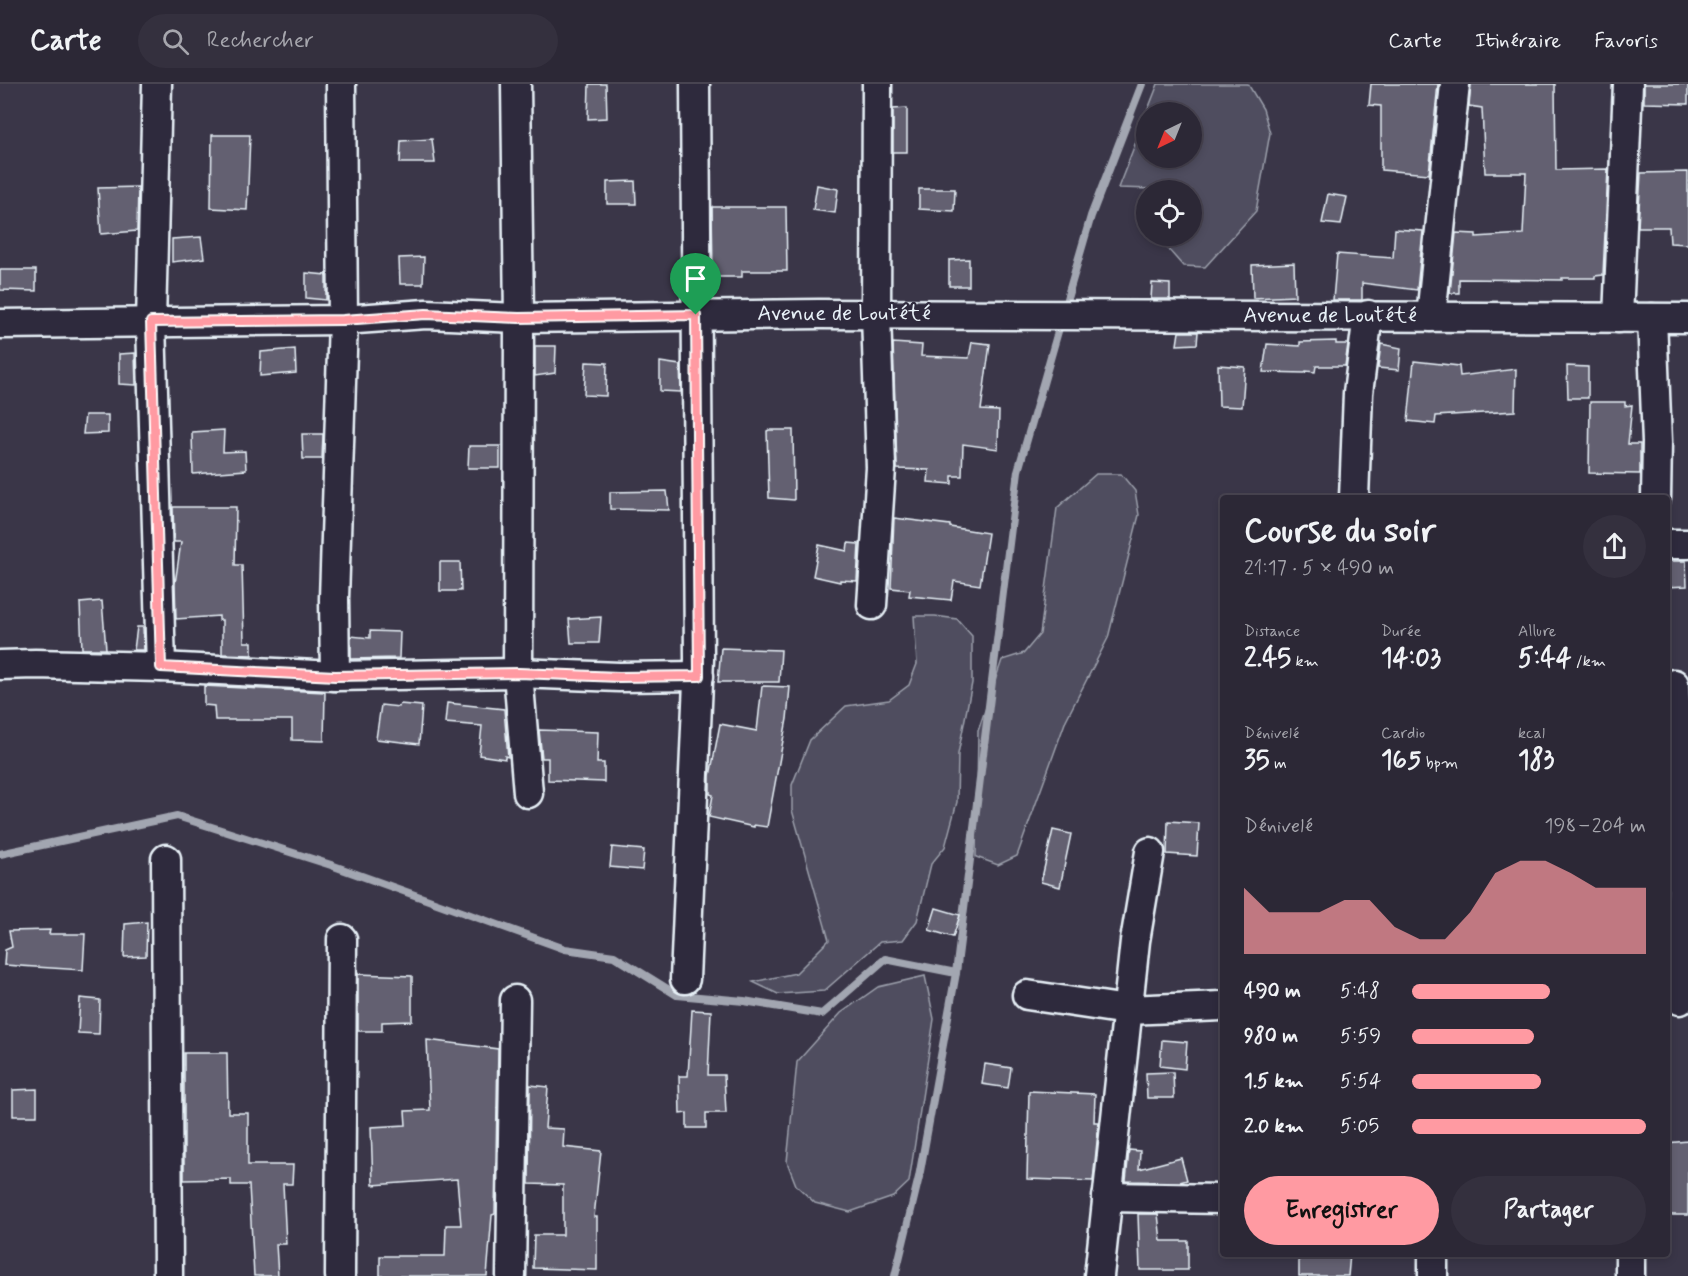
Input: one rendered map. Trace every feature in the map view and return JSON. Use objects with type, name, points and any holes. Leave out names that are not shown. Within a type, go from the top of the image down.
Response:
[{"type":"street","points":[[157,84],[151,322],[161,667]]},
{"type":"street","points":[[335,676],[334,599],[343,320],[341,84]]},
{"type":"street","points":[[516,84],[519,318],[519,673],[528,793]]},
{"type":"street","points":[[685,979],[699,676],[695,84]]},
{"type":"street","points":[[872,605],[881,468],[876,314],[877,84]]},
{"type":"street","points":[[1431,317],[1455,84]]},
{"type":"street","points":[[1618,318],[1628,84]]},
{"type":"street","name":"Avenue de Loutété","points":[[0,324],[343,320],[426,314],[519,318],[876,314],[1688,318]]},
{"type":"street","points":[[1354,495],[1358,393],[1368,315]]},
{"type":"street","points":[[1652,318],[1657,442],[1656,495]]},
{"type":"street","points":[[1670,544],[1688,544]]},
{"type":"street","points":[[0,665],[161,667],[335,676],[519,673],[619,677],[699,676]]},
{"type":"street","points":[[1676,684],[1683,848],[1678,1000]]},
{"type":"street","points":[[1100,1276],[1135,941],[1150,852]]},
{"type":"street","points":[[166,859],[168,1276]]},
{"type":"street","points":[[340,1276],[342,939]]},
{"type":"street","points":[[1027,995],[1127,1010],[1220,1006]]},
{"type":"street","points":[[511,1276],[515,1000]]},
{"type":"street","points":[[1107,1197],[1220,1199]]},
{"type":"street","points":[[1433,1257],[1433,1276]]},
{"type":"street","points":[[1630,1257],[1630,1276]]},
{"type":"shaded area","points":[[1158,84],[1248,84],[1263,109],[1270,133],[1256,211],[1205,267],[1183,266],[1168,246],[1202,246],[1202,180],[1136,180],[1136,188],[1118,188],[1136,142],[1136,168],[1202,168],[1202,102],[1151,102]]},
{"type":"shaded area","points":[[1096,474],[1121,474],[1135,491],[1139,515],[1108,638],[1066,720],[1017,856],[998,865],[976,857],[978,731],[1002,660],[1024,653],[1040,634],[1057,508]]},
{"type":"shaded area","points":[[914,616],[957,619],[972,636],[972,683],[958,754],[957,802],[945,847],[931,864],[917,921],[903,940],[880,942],[824,991],[778,994],[753,982],[796,973],[829,940],[792,810],[792,785],[810,740],[846,706],[889,700],[909,685],[917,664]]},
{"type":"shaded area","points":[[925,976],[934,1019],[909,1182],[893,1197],[850,1212],[815,1203],[796,1185],[787,1162],[797,1062],[841,1013],[878,987]]},
{"type":"building","points":[[589,84],[606,84],[607,118],[588,119]]},
{"type":"building","points":[[1371,84],[1438,84],[1429,174],[1381,170],[1381,106],[1369,105]]},
{"type":"building","points":[[1471,84],[1555,84],[1556,170],[1608,169],[1603,275],[1595,276],[1595,278],[1562,278],[1562,280],[1459,279],[1459,293],[1450,293],[1456,233],[1476,234],[1476,237],[1523,234],[1526,173],[1485,173],[1482,108],[1469,106]]},
{"type":"building","points":[[1644,84],[1688,84],[1688,104],[1644,103]]},
{"type":"building","points":[[907,108],[907,152],[893,152],[893,109]]},
{"type":"building","points":[[212,135],[250,135],[247,210],[211,208]]},
{"type":"building","points":[[432,139],[435,163],[400,163],[401,141]]},
{"type":"building","points":[[1688,172],[1688,244],[1670,243],[1669,227],[1638,227],[1641,173]]},
{"type":"building","points":[[635,181],[636,204],[607,204],[607,182]]},
{"type":"building","points":[[817,185],[838,189],[835,213],[813,210]]},
{"type":"building","points":[[138,187],[137,231],[101,234],[98,188]]},
{"type":"building","points":[[919,189],[955,189],[954,211],[919,209]]},
{"type":"building","points":[[1328,194],[1347,197],[1341,225],[1322,223]]},
{"type":"building","points":[[712,207],[786,207],[787,271],[742,271],[742,277],[713,277]]},
{"type":"building","points":[[1395,229],[1423,231],[1417,290],[1362,283],[1362,300],[1333,300],[1337,254],[1393,258]]},
{"type":"building","points":[[201,237],[204,258],[172,262],[172,239]]},
{"type":"building","points":[[424,257],[423,284],[400,284],[399,258]]},
{"type":"building","points":[[969,259],[969,286],[949,286],[949,260]]},
{"type":"building","points":[[1294,263],[1295,296],[1253,298],[1252,265]]},
{"type":"building","points":[[0,270],[36,270],[36,291],[0,290]]},
{"type":"building","points":[[306,273],[326,275],[326,300],[306,298]]},
{"type":"building","points":[[1152,283],[1170,284],[1170,299],[1151,299]]},
{"type":"building","points":[[1179,332],[1198,332],[1197,344],[1177,345]]},
{"type":"building","points":[[1336,341],[1336,344],[1348,344],[1345,366],[1316,366],[1315,372],[1306,371],[1305,373],[1263,372],[1267,344],[1300,346],[1300,342]]},
{"type":"building","points":[[972,342],[990,344],[981,410],[999,411],[998,449],[963,444],[962,476],[952,476],[952,484],[928,482],[929,470],[897,469],[893,343],[922,345],[921,356],[969,358]]},
{"type":"building","points":[[1381,344],[1401,348],[1399,370],[1378,368]]},
{"type":"building","points":[[535,346],[556,346],[555,373],[535,376]]},
{"type":"building","points":[[295,349],[296,373],[260,376],[261,352]]},
{"type":"building","points":[[135,353],[136,385],[119,384],[119,354]]},
{"type":"building","points":[[1414,361],[1459,366],[1460,376],[1516,369],[1515,411],[1436,416],[1435,424],[1408,421]]},
{"type":"building","points":[[586,362],[607,363],[606,396],[584,395]]},
{"type":"building","points":[[660,362],[680,365],[681,392],[660,391]]},
{"type":"building","points":[[1218,365],[1245,367],[1242,407],[1219,406]]},
{"type":"building","points":[[1567,366],[1588,367],[1588,398],[1568,398]]},
{"type":"building","points":[[1590,402],[1625,402],[1625,406],[1632,405],[1628,444],[1640,444],[1640,474],[1589,473]]},
{"type":"building","points":[[85,415],[108,415],[108,433],[83,434]]},
{"type":"building","points":[[224,430],[223,452],[245,451],[246,470],[193,474],[192,432]]},
{"type":"building","points":[[793,430],[794,500],[769,498],[767,431]]},
{"type":"building","points":[[302,434],[323,434],[322,459],[303,459]]},
{"type":"building","points":[[469,446],[500,446],[500,468],[468,468]]},
{"type":"building","points":[[667,491],[669,510],[610,509],[610,492]]},
{"type":"building","points":[[173,507],[236,507],[235,565],[242,565],[244,642],[252,642],[252,655],[222,654],[222,620],[219,620],[219,616],[176,619],[175,584],[181,542],[174,542]]},
{"type":"building","points":[[894,518],[950,525],[950,527],[988,533],[980,585],[954,581],[951,600],[909,596],[910,590],[891,588]]},
{"type":"building","points":[[848,543],[859,544],[857,581],[840,580],[840,582],[813,576],[819,545],[847,551]]},
{"type":"building","points":[[1670,561],[1686,561],[1687,586],[1670,587]]},
{"type":"building","points":[[440,562],[460,562],[461,591],[440,591]]},
{"type":"building","points":[[102,601],[106,649],[82,649],[80,603]]},
{"type":"building","points":[[601,617],[599,643],[571,643],[569,619]]},
{"type":"building","points":[[137,627],[143,627],[144,650],[134,650]]},
{"type":"building","points":[[370,631],[400,632],[399,658],[351,659],[351,636],[370,638]]},
{"type":"building","points":[[721,648],[781,650],[779,682],[718,682]]},
{"type":"building","points":[[204,686],[325,692],[324,741],[292,740],[292,720],[215,720],[214,706],[204,705]]},
{"type":"building","points":[[762,686],[790,687],[787,719],[767,827],[754,825],[754,827],[709,817],[713,795],[710,794],[710,776],[720,724],[757,731]]},
{"type":"building","points":[[447,703],[504,709],[508,757],[505,756],[505,759],[479,755],[482,726],[445,723]]},
{"type":"building","points":[[400,704],[422,706],[419,744],[376,739],[381,705],[399,707]]},
{"type":"building","points":[[539,730],[598,732],[597,763],[604,763],[604,782],[548,780],[548,758],[542,758]]},
{"type":"building","points":[[1168,821],[1199,823],[1197,856],[1167,854]]},
{"type":"building","points":[[1053,830],[1071,834],[1060,887],[1041,882]]},
{"type":"building","points":[[612,847],[644,850],[642,870],[610,867]]},
{"type":"building","points":[[936,908],[960,915],[953,937],[929,930]]},
{"type":"building","points":[[147,922],[146,956],[124,957],[125,924]]},
{"type":"building","points":[[50,930],[49,934],[85,934],[83,970],[4,965],[5,950],[12,947],[9,931]]},
{"type":"building","points":[[358,974],[412,976],[412,1021],[382,1022],[382,1031],[358,1031]]},
{"type":"building","points":[[80,998],[100,1000],[99,1034],[78,1033]]},
{"type":"building","points":[[692,1010],[711,1011],[708,1075],[724,1075],[726,1113],[706,1113],[706,1128],[687,1128],[687,1113],[680,1114],[679,1076],[688,1076]]},
{"type":"building","points":[[427,1040],[498,1049],[495,1214],[492,1215],[487,1276],[380,1276],[380,1256],[445,1256],[446,1225],[461,1225],[457,1179],[373,1185],[371,1127],[406,1125],[405,1111],[430,1110]]},
{"type":"building","points":[[1162,1040],[1187,1042],[1185,1069],[1160,1066]]},
{"type":"building","points":[[184,1053],[227,1053],[228,1113],[248,1113],[248,1165],[293,1165],[292,1184],[283,1184],[286,1244],[276,1244],[278,1276],[254,1276],[249,1185],[231,1185],[231,1179],[184,1180]]},
{"type":"building","points":[[985,1064],[1011,1068],[1008,1088],[982,1084]]},
{"type":"building","points":[[1173,1072],[1174,1098],[1147,1098],[1146,1073]]},
{"type":"building","points":[[530,1085],[548,1087],[545,1128],[564,1129],[563,1147],[601,1151],[594,1217],[597,1217],[597,1270],[533,1268],[534,1235],[563,1235],[563,1185],[529,1184]]},
{"type":"building","points":[[37,1089],[37,1116],[13,1116],[13,1090]]},
{"type":"building","points":[[1029,1091],[1095,1094],[1094,1122],[1099,1122],[1093,1181],[1027,1179]]},
{"type":"building","points":[[1688,1141],[1688,1215],[1670,1215],[1670,1143]]},
{"type":"building","points":[[1129,1150],[1140,1151],[1139,1169],[1181,1158],[1187,1180],[1180,1182],[1126,1181]]},
{"type":"building","points":[[1138,1214],[1158,1214],[1161,1241],[1188,1241],[1188,1270],[1140,1270]]},
{"type":"building","points":[[1299,1257],[1350,1257],[1348,1276],[1299,1276]]},
{"type":"waterway","points":[[1064,309],[1091,216],[1142,84]]},
{"type":"waterway","points":[[895,1276],[919,1177],[956,973],[1018,471],[1061,321]]},
{"type":"waterway","points":[[0,854],[177,816],[331,865],[565,949],[614,956],[677,995],[744,1001],[822,1014],[885,959],[956,973]]},
{"type":"route","points":[[426,314],[519,318],[696,315],[699,676],[619,677],[519,673],[335,676],[161,667],[151,322],[343,320],[426,314]]}]
